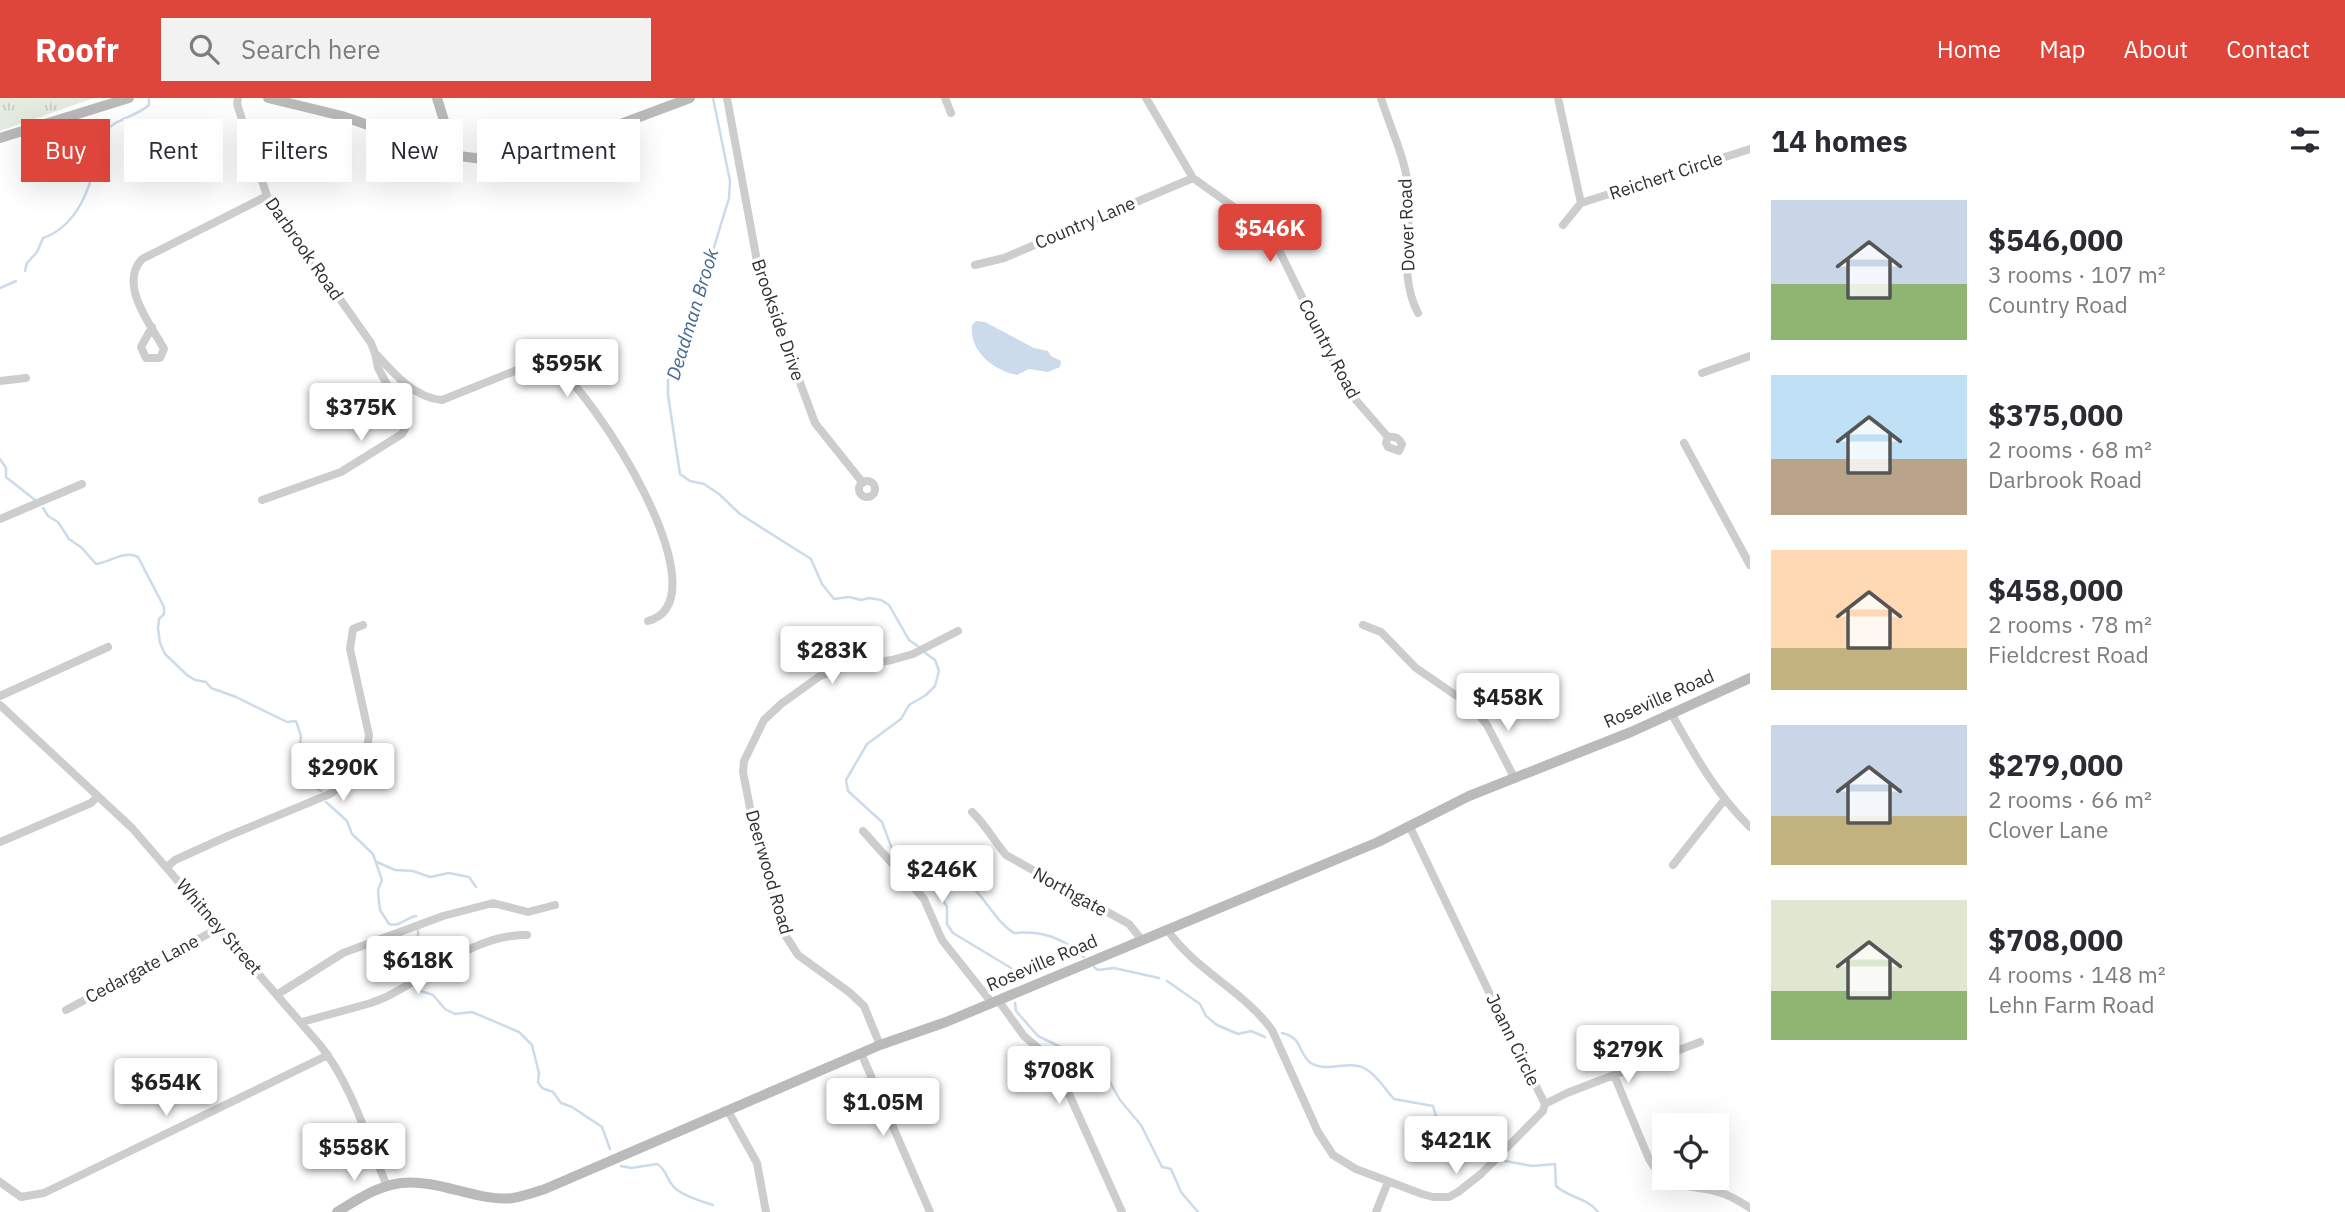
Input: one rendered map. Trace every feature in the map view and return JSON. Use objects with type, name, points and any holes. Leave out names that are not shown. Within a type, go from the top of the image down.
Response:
[{"type":"street","points":[[0,138],[129,98]]},
{"type":"street","name":"Darbrook Road","points":[[238,98],[237,104],[267,196],[371,343],[383,380],[405,417],[405,429],[390,444],[341,472],[262,500]]},
{"type":"street","points":[[268,98],[366,124]]},
{"type":"street","points":[[437,98],[444,119]]},
{"type":"street","points":[[463,156],[487,160],[536,155],[690,98]]},
{"type":"street","name":"Brookside Drive","points":[[727,98],[759,272],[815,423],[863,482]]},
{"type":"street","points":[[945,98],[951,113]]},
{"type":"street","name":"Country Road","points":[[1146,98],[1193,178],[1269,234],[1348,391],[1388,437]]},
{"type":"street","name":"Dover Road","points":[[1381,98],[1404,164],[1408,187],[1407,265],[1411,300],[1418,313]]},
{"type":"street","points":[[1558,98],[1581,203],[1563,225]]},
{"type":"street","name":"Reichert Circle","points":[[1581,203],[1750,149]]},
{"type":"street","name":"Country Lane","points":[[975,265],[1004,258],[1193,178]]},
{"type":"street","points":[[152,327],[135,295],[132,282],[142,259],[267,196]]},
{"type":"street","name":"Darbrook Road","points":[[375,353],[395,376],[429,398],[437,400],[537,362],[550,363],[560,371],[627,457],[656,517],[673,574],[673,584],[665,610],[648,621]]},
{"type":"street","points":[[1702,373],[1750,356]]},
{"type":"street","points":[[0,381],[26,378]]},
{"type":"street","points":[[1684,443],[1750,565]]},
{"type":"street","points":[[0,519],[82,484]]},
{"type":"street","points":[[167,867],[175,860],[228,836],[330,794],[347,782],[369,741],[350,649],[353,629],[363,625]]},
{"type":"street","points":[[1363,625],[1381,632],[1416,668],[1473,707],[1487,725],[1515,779]]},
{"type":"street","name":"Deerwood Road","points":[[880,1045],[864,1006],[798,955],[782,930],[752,818],[743,766],[758,728],[770,712],[820,676],[841,668],[892,660],[958,631]]},
{"type":"street","points":[[0,695],[108,647]]},
{"type":"street","name":"Roseville Road","points":[[337,1212],[372,1192],[400,1183],[426,1184],[484,1196],[514,1198],[566,1180],[880,1045],[995,1002],[1378,842],[1469,796],[1632,732],[1750,678]]},
{"type":"street","name":"Whitney Street","points":[[0,705],[126,822],[302,1022],[328,1055],[344,1084],[387,1186]]},
{"type":"street","points":[[1671,713],[1700,766],[1750,827]]},
{"type":"street","points":[[0,842],[91,803],[98,796]]},
{"type":"street","points":[[1673,865],[1725,799]]},
{"type":"street","name":"Northgate","points":[[972,812],[985,825],[1006,855],[1129,924],[1142,940]]},
{"type":"street","name":"Joann Circle","points":[[1167,929],[1177,943],[1251,1004],[1266,1021],[1318,1132],[1333,1155],[1342,1162],[1388,1182],[1433,1197],[1449,1197],[1481,1174],[1543,1111],[1545,1104],[1409,825]]},
{"type":"street","points":[[863,831],[924,899],[942,940],[1024,1036],[1050,1058],[1060,1074],[1122,1212]]},
{"type":"street","points":[[278,994],[343,953],[443,916],[493,903],[528,912],[555,905]]},
{"type":"street","name":"Cedargate Lane","points":[[66,1010],[219,928]]},
{"type":"street","points":[[302,1022],[386,997],[484,943],[512,934],[527,935]]},
{"type":"street","points":[[1545,1104],[1614,1074],[1700,1042]]},
{"type":"street","points":[[861,1053],[930,1212]]},
{"type":"street","points":[[0,1182],[21,1196],[44,1193],[328,1055]]},
{"type":"street","points":[[1614,1074],[1649,1159],[1665,1180],[1678,1185],[1716,1191],[1750,1208]]},
{"type":"street","points":[[728,1111],[757,1163],[766,1212]]},
{"type":"street","points":[[1376,1212],[1388,1182]]},
{"type":"green space","points":[[0,98],[94,98],[34,119],[21,119],[21,124],[0,131]]},
{"type":"water","points":[[976,321],[985,322],[1034,348],[1048,351],[1051,356],[1061,361],[1060,367],[1048,372],[1029,369],[1017,375],[999,369],[984,358],[974,343],[972,325]]},
{"type":"waterway","name":"Deadman Brook","points":[[713,98],[730,181],[729,198],[687,336],[668,380],[680,474],[690,481],[704,484],[740,514],[811,559],[822,584],[834,599],[869,598],[889,605],[909,640],[919,647]]},
{"type":"waterway","points":[[25,271],[43,238],[58,231],[78,208],[86,194],[105,132],[144,109],[149,105],[149,99]]},
{"type":"waterway","points":[[0,288],[16,281]]},
{"type":"waterway","points":[[0,459],[6,468],[6,477],[35,500]]},
{"type":"waterway","points":[[43,508],[48,516],[58,522],[69,539],[82,548],[96,564],[127,555],[138,557],[164,607],[158,628],[165,654],[195,680],[206,682],[211,688],[287,722],[296,721],[301,736],[299,752],[307,764],[315,788],[321,791]]},
{"type":"waterway","name":"Deadman Brook","points":[[924,652],[935,660],[939,671],[935,686],[909,705],[901,719],[867,744],[846,780],[848,791],[882,822],[892,849],[929,866],[933,871],[934,885],[947,907],[947,924],[953,933],[1011,968],[1012,985]]},
{"type":"waterway","points":[[326,802],[347,821],[352,834],[373,854],[382,880],[378,890],[380,910],[389,924],[397,924],[416,916]]},
{"type":"waterway","points":[[377,862],[395,870],[413,871],[430,877],[449,873],[469,877],[476,887]]},
{"type":"waterway","points":[[934,872],[971,886],[1002,923],[1014,933],[1052,937],[1084,957]]},
{"type":"waterway","points":[[413,978],[403,960],[407,946],[418,936],[418,928]]},
{"type":"waterway","points":[[1094,967],[1098,970],[1114,968],[1159,978]]},
{"type":"waterway","points":[[1167,981],[1200,1004],[1206,1016],[1217,1025],[1238,1034],[1251,1031],[1265,1037]]},
{"type":"waterway","points":[[418,990],[433,995],[445,1009],[455,1014],[472,1012],[519,1032],[532,1045],[539,1073],[538,1082],[542,1088],[553,1092],[561,1103],[572,1107],[602,1127],[610,1149]]},
{"type":"waterway","name":"Deadman Brook","points":[[1015,1003],[1016,1011],[1038,1036],[1063,1048],[1095,1055],[1120,1100],[1141,1125],[1162,1167],[1171,1169],[1181,1192],[1198,1212]]},
{"type":"waterway","points":[[1282,1033],[1294,1038],[1307,1059],[1317,1066],[1351,1065],[1364,1068],[1394,1099],[1433,1106],[1440,1123],[1452,1138],[1468,1149],[1486,1156]]},
{"type":"waterway","points":[[1505,1161],[1532,1166],[1555,1164],[1556,1186],[1594,1207],[1598,1212]]},
{"type":"waterway","points":[[621,1166],[631,1168],[657,1164],[676,1189],[713,1205]]}]
